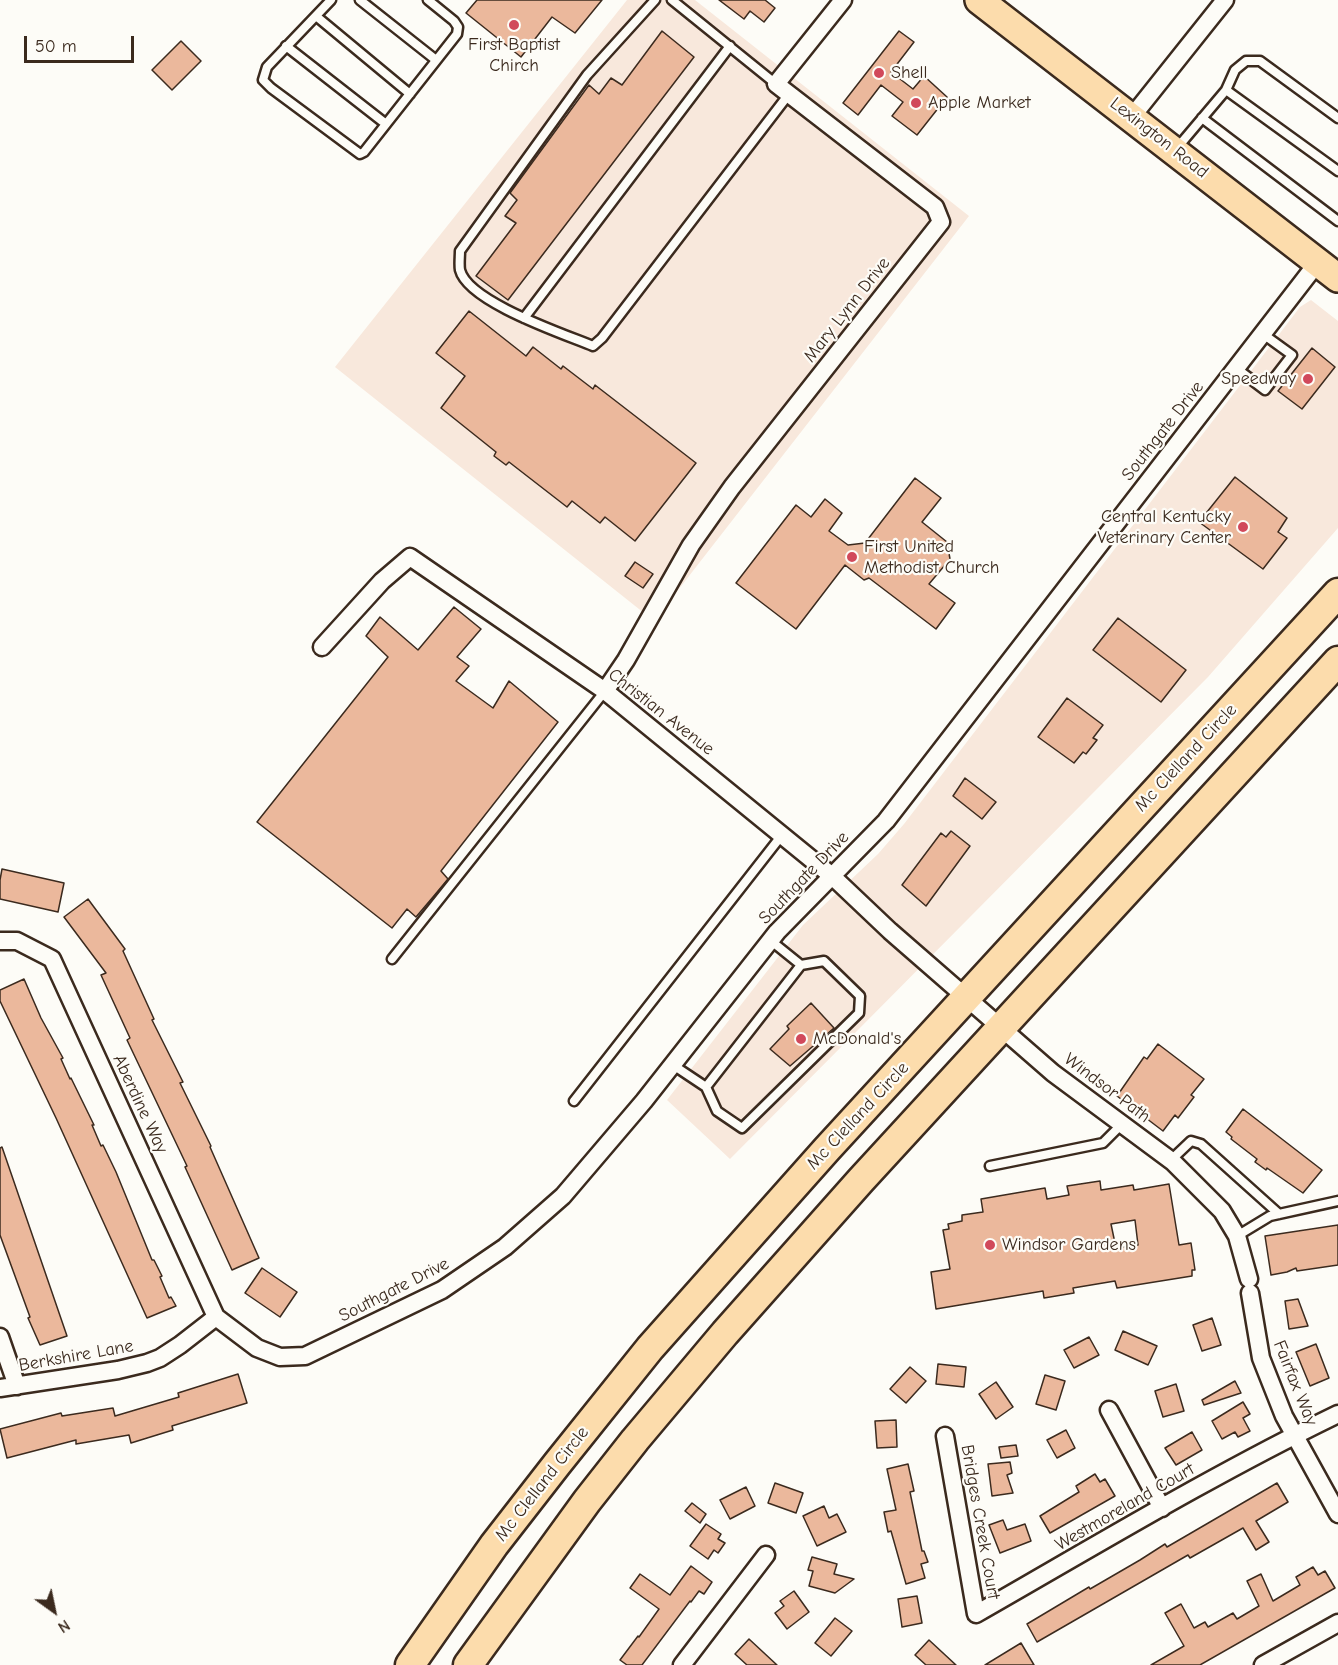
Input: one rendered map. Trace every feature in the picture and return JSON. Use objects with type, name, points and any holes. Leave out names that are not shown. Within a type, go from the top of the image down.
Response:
[{"type":"highway","name":"Mc Clelland Circle","points":[[410,1665],[494,1545],[650,1348],[790,1190],[1338,593]]},
{"type":"highway","points":[[468,1665],[586,1501],[772,1279],[1338,661]]},
{"type":"main road","name":"Lexington Road","points":[[979,0],[1328,270]]},
{"type":"street","points":[[1131,118],[1225,0]]},
{"type":"street","points":[[783,89],[837,2]]},
{"type":"street","name":"Mary Lynn Drive","points":[[605,691],[626,660],[691,545],[732,487],[940,222],[935,207],[783,89]]},
{"type":"street","name":"Southgate Drive","points":[[216,1317],[257,1348],[280,1357],[305,1356],[442,1290],[506,1247],[563,1196],[644,1101],[770,940],[886,821],[1263,334],[1328,270]]},
{"type":"street","name":"Christian Avenue","points":[[322,647],[382,582],[410,558],[605,691],[832,876],[890,931],[967,997]]},
{"type":"street","name":"Aberdine Way","points":[[0,941],[17,941],[52,959],[216,1317]]},
{"type":"street","name":"Windsor Path","points":[[967,997],[1053,1073],[1171,1160],[1222,1211]]},
{"type":"street","name":"Fairfax Way","points":[[1222,1211],[1237,1236],[1250,1286],[1261,1358],[1284,1416],[1338,1514]]},
{"type":"street","name":"Berkshire Lane","points":[[0,1388],[118,1370],[147,1363],[180,1345],[216,1317]]},
{"type":"street","points":[[0,1337],[17,1386]]},
{"type":"street","points":[[1109,1410],[1162,1508]]},
{"type":"street","name":"Westmoreland Court","points":[[976,1614],[1294,1435],[1338,1414]]},
{"type":"street","name":"Bridges Creek Court","points":[[945,1436],[976,1614]]},
{"type":"street","points":[[685,1664],[766,1556]]},
{"type":"street","points":[[1263,1665],[1338,1623]]},
{"type":"lane","points":[[331,0],[267,67],[262,80],[360,154],[364,152],[457,34],[458,27],[454,21],[428,0]]},
{"type":"lane","points":[[360,0],[436,60]]},
{"type":"lane","points":[[655,0],[587,75],[460,251],[460,272],[476,291],[524,318],[593,346],[602,338],[783,89],[672,0]]},
{"type":"lane","points":[[316,16],[410,94]]},
{"type":"lane","points":[[286,46],[386,124]]},
{"type":"lane","points":[[524,318],[730,46]]},
{"type":"lane","points":[[1175,150],[1226,90],[1235,70],[1246,62],[1260,61],[1338,118]]},
{"type":"lane","points":[[1226,90],[1338,171]]},
{"type":"lane","points":[[1202,118],[1338,221]]},
{"type":"lane","points":[[1236,368],[1265,390],[1292,355],[1263,334]]},
{"type":"lane","points":[[392,959],[605,691]]},
{"type":"lane","points":[[574,1101],[782,834]]},
{"type":"lane","points":[[770,940],[801,965]]},
{"type":"lane","points":[[673,1065],[706,1087],[717,1111],[742,1128],[859,1013],[860,996],[824,961],[801,965],[706,1087]]},
{"type":"lane","points":[[990,1166],[1103,1143],[1122,1124]]},
{"type":"lane","points":[[1171,1160],[1191,1141],[1201,1144],[1280,1214]]},
{"type":"lane","points":[[1237,1236],[1270,1216],[1338,1201]]},
{"type":"shaded area","points":[[627,0],[695,0],[969,216],[654,621],[335,367]]},
{"type":"shaded area","points":[[1311,300],[1338,321],[1338,528],[1208,677],[730,1159],[667,1100],[803,925],[878,854],[904,824],[1300,307]]},
{"type":"building","name":"First Baptist Chirch","points":[[477,0],[602,0],[575,33],[552,17],[521,57],[466,13]]},
{"type":"building","points":[[719,0],[765,0],[775,8],[764,22],[750,11],[744,19]]},
{"type":"building","points":[[662,31],[694,57],[508,300],[476,276],[516,223],[505,216],[517,200],[510,193],[589,85],[599,94],[611,78],[622,85]]},
{"type":"building","points":[[899,31],[914,42],[891,72],[913,89],[924,76],[947,97],[917,135],[892,116],[903,102],[881,85],[858,115],[843,103]]},
{"type":"building","points":[[181,41],[201,61],[172,90],[152,70]]},
{"type":"building","points":[[469,311],[526,356],[533,347],[561,369],[563,366],[593,389],[595,385],[696,463],[635,541],[605,517],[600,523],[572,501],[567,507],[509,462],[506,465],[494,456],[496,452],[441,408],[465,376],[436,353]]},
{"type":"building","points":[[1312,348],[1335,367],[1302,409],[1278,391]]},
{"type":"building","name":"Central Kentucky Veterinary Center","points":[[1235,477],[1287,518],[1278,532],[1287,538],[1263,569],[1199,522]]},
{"type":"building","name":"First United Methodist Church","points":[[915,478],[941,498],[922,522],[947,542],[950,559],[929,584],[955,603],[936,629],[869,578],[864,580],[845,565],[796,629],[736,583],[796,505],[811,517],[825,499],[842,513],[829,531],[848,545],[865,543]]},
{"type":"building","points":[[635,562],[653,574],[643,588],[625,576]]},
{"type":"building","points":[[454,607],[481,629],[457,657],[469,666],[456,681],[493,708],[509,681],[558,722],[441,871],[448,879],[416,917],[407,909],[392,928],[257,822],[388,657],[366,636],[380,617],[418,650]]},
{"type":"building","points":[[1118,618],[1186,670],[1161,702],[1093,650]]},
{"type":"building","points":[[1067,698],[1103,725],[1093,738],[1097,740],[1086,754],[1083,752],[1074,763],[1038,737]]},
{"type":"building","points":[[965,778],[996,802],[982,819],[953,796]]},
{"type":"building","points":[[951,831],[970,846],[926,906],[902,885],[941,833],[946,837]]},
{"type":"building","points":[[2,869],[64,883],[58,912],[0,899]]},
{"type":"building","points":[[88,899],[125,949],[123,951],[154,1019],[152,1020],[183,1082],[180,1083],[211,1146],[259,1258],[232,1270],[185,1167],[187,1166],[127,1040],[130,1038],[101,975],[106,973],[64,917]]},
{"type":"building","points":[[24,979],[94,1125],[92,1125],[101,1146],[103,1145],[116,1172],[152,1260],[162,1276],[160,1277],[169,1298],[171,1297],[176,1306],[147,1318],[0,1001],[0,990]]},
{"type":"building","name":"McDonald's","points":[[811,1003],[834,1028],[790,1066],[770,1049],[789,1029],[787,1026]]},
{"type":"building","points":[[1158,1044],[1204,1079],[1191,1095],[1194,1097],[1178,1118],[1175,1115],[1163,1131],[1117,1096],[1144,1057],[1147,1059]]},
{"type":"building","points":[[1243,1109],[1322,1170],[1303,1193],[1255,1162],[1257,1159],[1231,1139],[1232,1137],[1226,1132]]},
{"type":"building","points":[[2,1147],[67,1336],[40,1345],[28,1318],[30,1317],[0,1235],[0,1148]]},
{"type":"building","name":"Windsor Gardens","points":[[1100,1181],[1101,1190],[1133,1185],[1134,1190],[1169,1184],[1179,1245],[1191,1243],[1195,1270],[1192,1270],[1192,1276],[1117,1288],[1115,1281],[1073,1288],[1074,1293],[1044,1298],[1043,1291],[936,1309],[931,1272],[950,1269],[943,1230],[949,1229],[948,1224],[962,1221],[962,1215],[983,1212],[981,1199],[1045,1188],[1047,1199],[1069,1195],[1067,1186]],"holes":[[[1135,1220],[1138,1245],[1116,1248],[1111,1224]]]},
{"type":"building","points":[[1338,1225],[1338,1265],[1297,1271],[1296,1268],[1271,1275],[1265,1236]]},
{"type":"building","points":[[262,1268],[297,1292],[280,1317],[245,1293]]},
{"type":"building","points":[[1298,1299],[1308,1326],[1289,1329],[1285,1301]]},
{"type":"building","points":[[1212,1318],[1221,1345],[1202,1351],[1193,1325]]},
{"type":"building","points":[[1123,1331],[1157,1346],[1148,1365],[1115,1350]]},
{"type":"building","points":[[1089,1337],[1099,1355],[1074,1368],[1064,1350]]},
{"type":"building","points":[[1316,1344],[1329,1378],[1310,1386],[1296,1352]]},
{"type":"building","points":[[938,1364],[966,1367],[964,1387],[936,1384]]},
{"type":"building","points":[[910,1367],[926,1381],[906,1403],[890,1389]]},
{"type":"building","points":[[238,1374],[247,1403],[172,1426],[173,1430],[131,1443],[129,1435],[76,1444],[76,1440],[7,1458],[0,1429],[61,1413],[62,1416],[113,1408],[115,1416],[179,1397],[178,1393]]},
{"type":"building","points":[[1045,1375],[1065,1381],[1056,1410],[1036,1404]]},
{"type":"building","points":[[1235,1381],[1241,1393],[1204,1405],[1202,1400]]},
{"type":"building","points":[[996,1382],[1013,1407],[996,1419],[979,1394]]},
{"type":"building","points":[[1176,1384],[1184,1411],[1163,1417],[1155,1391]]},
{"type":"building","points":[[1243,1402],[1250,1414],[1243,1418],[1250,1431],[1238,1437],[1235,1432],[1222,1439],[1212,1421]]},
{"type":"building","points":[[896,1420],[897,1447],[877,1448],[875,1421]]},
{"type":"building","points":[[1066,1430],[1075,1448],[1057,1458],[1047,1440]]},
{"type":"building","points":[[1192,1432],[1202,1450],[1176,1465],[1165,1448]]},
{"type":"building","points":[[1016,1445],[1018,1456],[1001,1458],[999,1447]]},
{"type":"building","points":[[1010,1462],[1012,1473],[1007,1475],[1013,1493],[992,1496],[988,1464]]},
{"type":"building","points":[[908,1464],[914,1491],[910,1492],[922,1551],[928,1562],[921,1564],[925,1578],[906,1584],[891,1531],[888,1532],[884,1512],[896,1510],[887,1469]]},
{"type":"building","points":[[1095,1474],[1100,1482],[1105,1479],[1115,1496],[1050,1533],[1040,1516],[1079,1492],[1076,1486]]},
{"type":"building","points":[[775,1483],[803,1493],[796,1513],[768,1503]]},
{"type":"building","points":[[1277,1483],[1288,1502],[1256,1521],[1269,1542],[1256,1550],[1243,1528],[1190,1558],[1188,1555],[1037,1642],[1027,1624],[1165,1544],[1167,1547]]},
{"type":"building","points":[[746,1487],[755,1506],[730,1519],[720,1500]]},
{"type":"building","points":[[692,1503],[706,1514],[700,1523],[685,1511]]},
{"type":"building","points":[[824,1506],[829,1518],[837,1514],[846,1532],[817,1546],[803,1516]]},
{"type":"building","points":[[1003,1520],[1007,1530],[1025,1524],[1031,1541],[1000,1553],[989,1525]]},
{"type":"building","points":[[706,1524],[721,1534],[718,1539],[725,1543],[718,1553],[714,1550],[708,1559],[690,1546]]},
{"type":"building","points":[[812,1557],[837,1564],[834,1574],[854,1579],[835,1593],[809,1586],[813,1571],[808,1570]]},
{"type":"building","points":[[691,1566],[712,1582],[704,1594],[699,1591],[690,1601],[642,1665],[627,1665],[620,1660],[659,1609],[630,1588],[640,1574],[670,1595]]},
{"type":"building","points":[[1313,1567],[1318,1575],[1325,1571],[1335,1588],[1200,1665],[1151,1665],[1184,1646],[1165,1613],[1181,1604],[1194,1628],[1205,1622],[1208,1627],[1233,1613],[1237,1619],[1259,1606],[1247,1581],[1261,1574],[1273,1601],[1300,1585],[1296,1577]]},
{"type":"building","points":[[794,1591],[809,1612],[787,1629],[775,1613],[784,1606],[780,1601]]},
{"type":"building","points":[[917,1596],[922,1623],[902,1627],[898,1599]]},
{"type":"building","points":[[835,1618],[852,1631],[831,1656],[815,1643]]},
{"type":"building","points":[[749,1639],[777,1665],[747,1665],[735,1654]]},
{"type":"building","points":[[929,1640],[956,1665],[926,1665],[915,1655]]},
{"type":"building","points":[[1021,1643],[1034,1665],[985,1665]]},
{"type":"place","name":"First Baptist Chirch","points":[[514,25]]},
{"type":"place","name":"Shell","points":[[879,73]]},
{"type":"place","name":"Apple Market","points":[[916,103]]},
{"type":"place","name":"Speedway","points":[[1308,379]]},
{"type":"place","name":"Central Kentucky Veterinary Center","points":[[1243,527]]},
{"type":"place","name":"First United Methodist Church","points":[[852,557]]},
{"type":"place","name":"McDonald's","points":[[801,1039]]},
{"type":"place","name":"Windsor Gardens","points":[[990,1245]]}]
